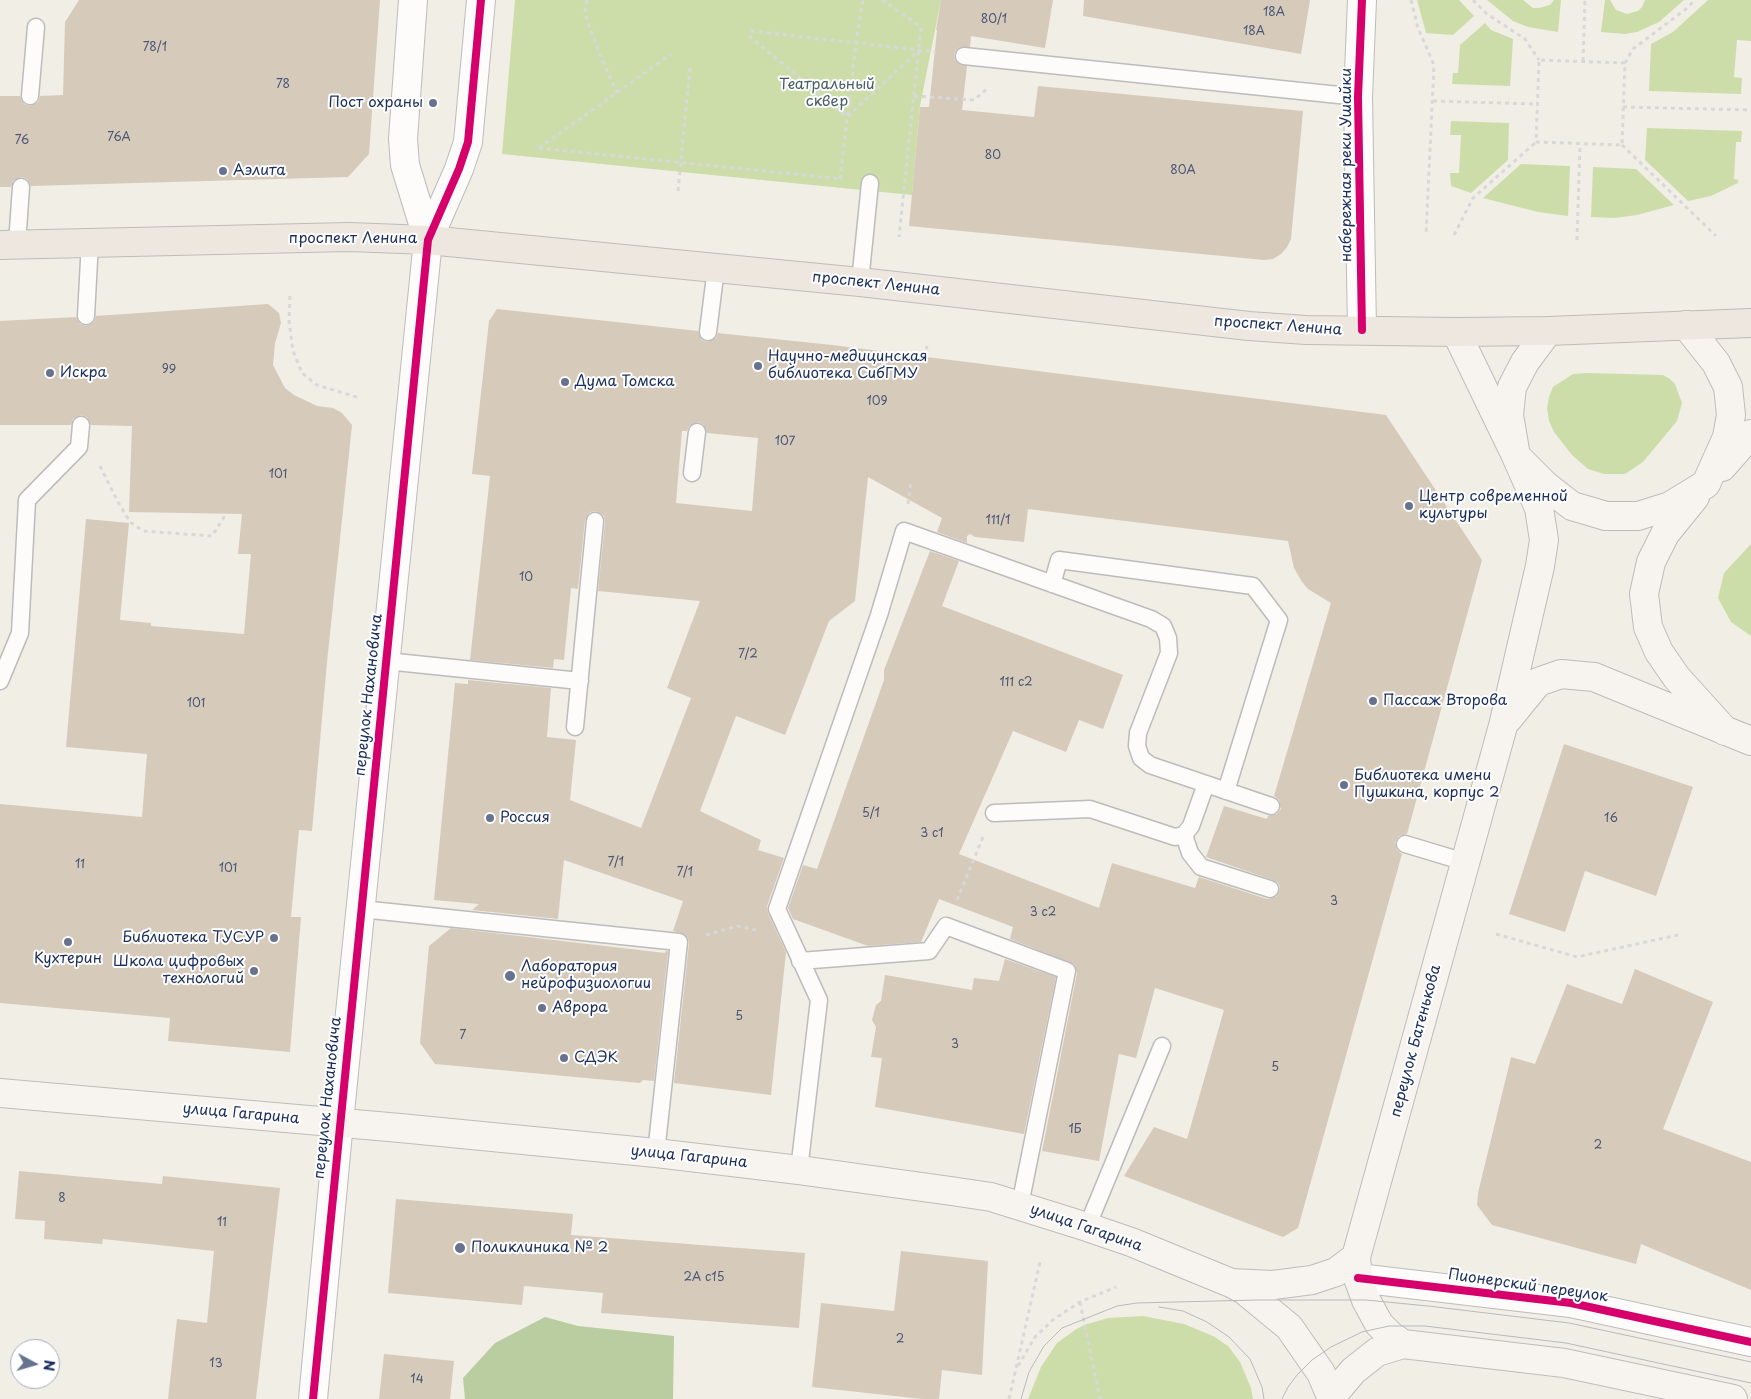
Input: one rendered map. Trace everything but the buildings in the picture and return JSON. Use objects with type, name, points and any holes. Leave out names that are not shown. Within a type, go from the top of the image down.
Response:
[{"type":"main road","name":"проспект Ленина","points":[[8,244],[349,237],[428,240],[860,282],[1249,326],[1306,330],[1548,331],[1751,323]]},
{"type":"main road","points":[[1456,332],[1516,456],[1545,485],[1572,506],[1606,516],[1638,516],[1670,506],[1706,484],[1728,437],[1731,415],[1728,387],[1716,363],[1686,325]]},
{"type":"main road","points":[[1516,456],[1509,415],[1512,387],[1525,362],[1548,331]]},
{"type":"main road","points":[[1725,731],[1677,678],[1659,652],[1648,627],[1644,594],[1651,562],[1665,534],[1706,484],[1751,434]]},
{"type":"main road","name":"переулок Батенькова","points":[[1357,1267],[1503,726],[1540,566],[1544,540],[1539,508],[1516,456]]},
{"type":"main road","points":[[1503,726],[1538,682],[1561,674],[1594,677],[1751,741]]},
{"type":"main road","name":"улица Гагарина","points":[[0,1093],[339,1122],[656,1153],[951,1190],[991,1197],[1087,1227],[1131,1242],[1231,1284],[1273,1285],[1312,1280],[1357,1267]]},
{"type":"main road","points":[[1357,1267],[1366,1300],[1379,1324],[1391,1336],[1403,1344]]},
{"type":"main road","points":[[1231,1284],[1244,1290],[1289,1327],[1321,1372],[1332,1398],[1353,1371],[1377,1352],[1403,1344],[1564,1363],[1733,1399]]},
{"type":"street","name":"переулок Нахановича","points":[[413,0],[403,139],[404,165],[428,240]]},
{"type":"street","name":"переулок Нахановича","points":[[313,1399],[428,240],[459,169],[468,142],[481,0]]},
{"type":"street","name":"набережная реки Ушайки","points":[[1362,0],[1358,97],[1362,330]]},
{"type":"street","name":"Пионерский переулок","points":[[1357,1267],[1571,1303],[1751,1342]]},
{"type":"lane","points":[[30,96],[36,27]]},
{"type":"lane","points":[[964,56],[1358,97]]},
{"type":"lane","points":[[860,282],[870,183]]},
{"type":"lane","points":[[8,244],[22,187]]},
{"type":"lane","points":[[86,316],[90,242]]},
{"type":"lane","points":[[708,332],[716,268]]},
{"type":"lane","points":[[0,681],[20,634],[27,500],[79,447],[81,425]]},
{"type":"lane","points":[[692,473],[697,432]]},
{"type":"lane","points":[[575,726],[595,521]]},
{"type":"lane","points":[[800,1170],[818,1000],[777,909],[879,615],[904,532],[1151,619],[1163,626],[1168,638],[1169,653],[1138,734],[1137,746],[1141,758],[1150,764],[1271,806]]},
{"type":"lane","points":[[1052,584],[1059,560],[1253,586],[1279,620],[1226,791]]},
{"type":"lane","points":[[386,661],[580,681]]},
{"type":"lane","points":[[994,813],[1090,809],[1175,837],[1184,836],[1191,826],[1206,784]]},
{"type":"lane","points":[[1184,836],[1190,853],[1201,867],[1270,889]]},
{"type":"lane","points":[[1405,844],[1465,862]]},
{"type":"lane","points":[[361,909],[679,942],[656,1153]]},
{"type":"lane","points":[[800,961],[929,951],[946,926],[1068,971],[1020,1205]]},
{"type":"lane","points":[[1087,1227],[1162,1046]]},
{"type":"path","points":[[587,0],[585,11],[588,23],[617,92]]},
{"type":"path","points":[[671,54],[539,148],[840,179],[856,43],[864,0]]},
{"type":"path","points":[[882,0],[921,27],[899,238]]},
{"type":"path","points":[[1411,0],[1418,28],[1434,65],[1426,234]]},
{"type":"path","points":[[1473,0],[1487,14],[1525,39],[1539,60],[1536,142]]},
{"type":"path","points":[[1582,62],[1585,0]]},
{"type":"path","points":[[1622,145],[1625,63],[1633,49],[1695,0]]},
{"type":"path","points":[[751,31],[964,56]]},
{"type":"path","points":[[750,36],[847,117]]},
{"type":"path","points":[[847,117],[918,50]]},
{"type":"path","points":[[1539,60],[1625,63]]},
{"type":"path","points":[[914,96],[974,100],[1017,62]]},
{"type":"path","points":[[678,192],[690,67]]},
{"type":"path","points":[[1433,101],[1538,104]]},
{"type":"path","points":[[1623,107],[1751,110]]},
{"type":"path","points":[[1454,235],[1473,198],[1536,142],[1622,145],[1716,236]]},
{"type":"path","points":[[1577,240],[1580,144]]},
{"type":"path","points":[[290,296],[289,321],[293,350],[302,372],[317,385],[360,398]]},
{"type":"path","points":[[926,357],[927,346]]},
{"type":"path","points":[[81,425],[118,502],[130,522],[143,531],[212,536],[226,514]]},
{"type":"path","points":[[946,926],[994,813]]},
{"type":"path","points":[[679,942],[738,926],[790,938]]},
{"type":"path","points":[[1496,934],[1577,957],[1678,935]]},
{"type":"path","points":[[1008,1399],[1040,1262]]},
{"type":"path","points":[[1016,1369],[1035,1337],[1054,1318],[1080,1302],[1116,1287]]},
{"type":"path","points":[[1080,1302],[1100,1399]]},
{"type":"green space","name":"Театральный сквер","points":[[515,0],[941,0],[920,106],[912,195],[502,154]]},
{"type":"green space","points":[[1417,0],[1459,0],[1474,16],[1453,35],[1426,33]]},
{"type":"green space","points":[[1487,0],[1523,0],[1533,8],[1539,8],[1550,5],[1554,0],[1561,0],[1558,32],[1528,27],[1513,21]]},
{"type":"green space","points":[[1605,0],[1610,0],[1616,10],[1627,14],[1638,11],[1645,0],[1684,0],[1659,22],[1637,32],[1625,34],[1601,32]]},
{"type":"green space","points":[[1708,0],[1751,0],[1751,41],[1737,40],[1734,77],[1742,78],[1741,94],[1649,91],[1651,44],[1673,32]]},
{"type":"green space","points":[[1485,23],[1491,30],[1513,39],[1510,86],[1452,84],[1453,73],[1458,73],[1460,45]]},
{"type":"green space","points":[[1451,121],[1509,123],[1508,160],[1471,193],[1451,186],[1450,173],[1459,173],[1461,135],[1450,135]]},
{"type":"green space","points":[[1647,128],[1742,131],[1741,142],[1736,142],[1734,179],[1738,180],[1738,183],[1711,196],[1688,201],[1645,160]]},
{"type":"green space","points":[[1521,164],[1570,166],[1568,216],[1538,212],[1483,198]]},
{"type":"green space","points":[[1593,167],[1636,169],[1674,205],[1637,215],[1614,218],[1591,217]]},
{"type":"green space","points":[[1573,374],[1663,375],[1675,384],[1682,403],[1677,421],[1643,462],[1625,474],[1604,474],[1588,469],[1572,455],[1554,432],[1549,421],[1547,408],[1553,387]]},
{"type":"green space","points":[[1751,544],[1751,636],[1731,622],[1718,598],[1724,573]]},
{"type":"green space","points":[[1143,1316],[1184,1324],[1213,1336],[1228,1346],[1240,1362],[1251,1388],[1253,1399],[1028,1399],[1041,1367],[1057,1343],[1075,1330],[1084,1325],[1108,1318]]},
{"type":"green space","points":[[545,1317],[578,1326],[674,1336],[673,1399],[465,1399],[463,1378],[495,1343]]},
{"type":"tram line","points":[[1021,1399],[1029,1372],[1044,1346],[1062,1328],[1117,1306],[1137,1303],[1366,1300],[1569,1323],[1751,1362]]},
{"type":"tram line","points":[[1159,1307],[1183,1311],[1207,1322],[1229,1337],[1250,1359],[1262,1387],[1264,1399]]},
{"type":"tram line","points":[[1282,1399],[1297,1375],[1312,1360],[1331,1347],[1362,1332],[1389,1326],[1425,1326],[1566,1343],[1751,1383]]},
{"type":"cycle path","points":[[313,1399],[428,240],[459,169],[468,142],[481,0]]},
{"type":"cycle path","points":[[1362,0],[1358,97],[1362,330]]},
{"type":"cycle path","points":[[1358,1278],[1571,1303],[1751,1342]]},
{"type":"place","name":"Пост охраны","points":[[433,103]]},
{"type":"place","name":"Аэлита","points":[[223,171]]},
{"type":"place","name":"Научно-медицинская библиотека СибГМУ","points":[[758,366]]},
{"type":"place","name":"Искра","points":[[50,373]]},
{"type":"place","name":"Дума Томска","points":[[565,382]]},
{"type":"place","name":"Центр современной культуры","points":[[1409,506]]},
{"type":"place","name":"Пассаж Второва","points":[[1373,701]]},
{"type":"place","name":"Библиотека имени Пушкина, корпус 2","points":[[1344,785]]},
{"type":"place","name":"Россия","points":[[490,818]]},
{"type":"place","name":"Библиотека ТУСУР","points":[[274,938]]},
{"type":"place","name":"Кухтерин","points":[[68,942]]},
{"type":"place","name":"Школа цифровых технологий","points":[[254,971]]},
{"type":"place","name":"Лаборатория нейрофизиологии","points":[[510,976]]},
{"type":"place","name":"Аврора","points":[[542,1008]]},
{"type":"place","name":"СДЭК","points":[[564,1058]]},
{"type":"place","name":"Поликлиника № 2","points":[[460,1248]]}]
